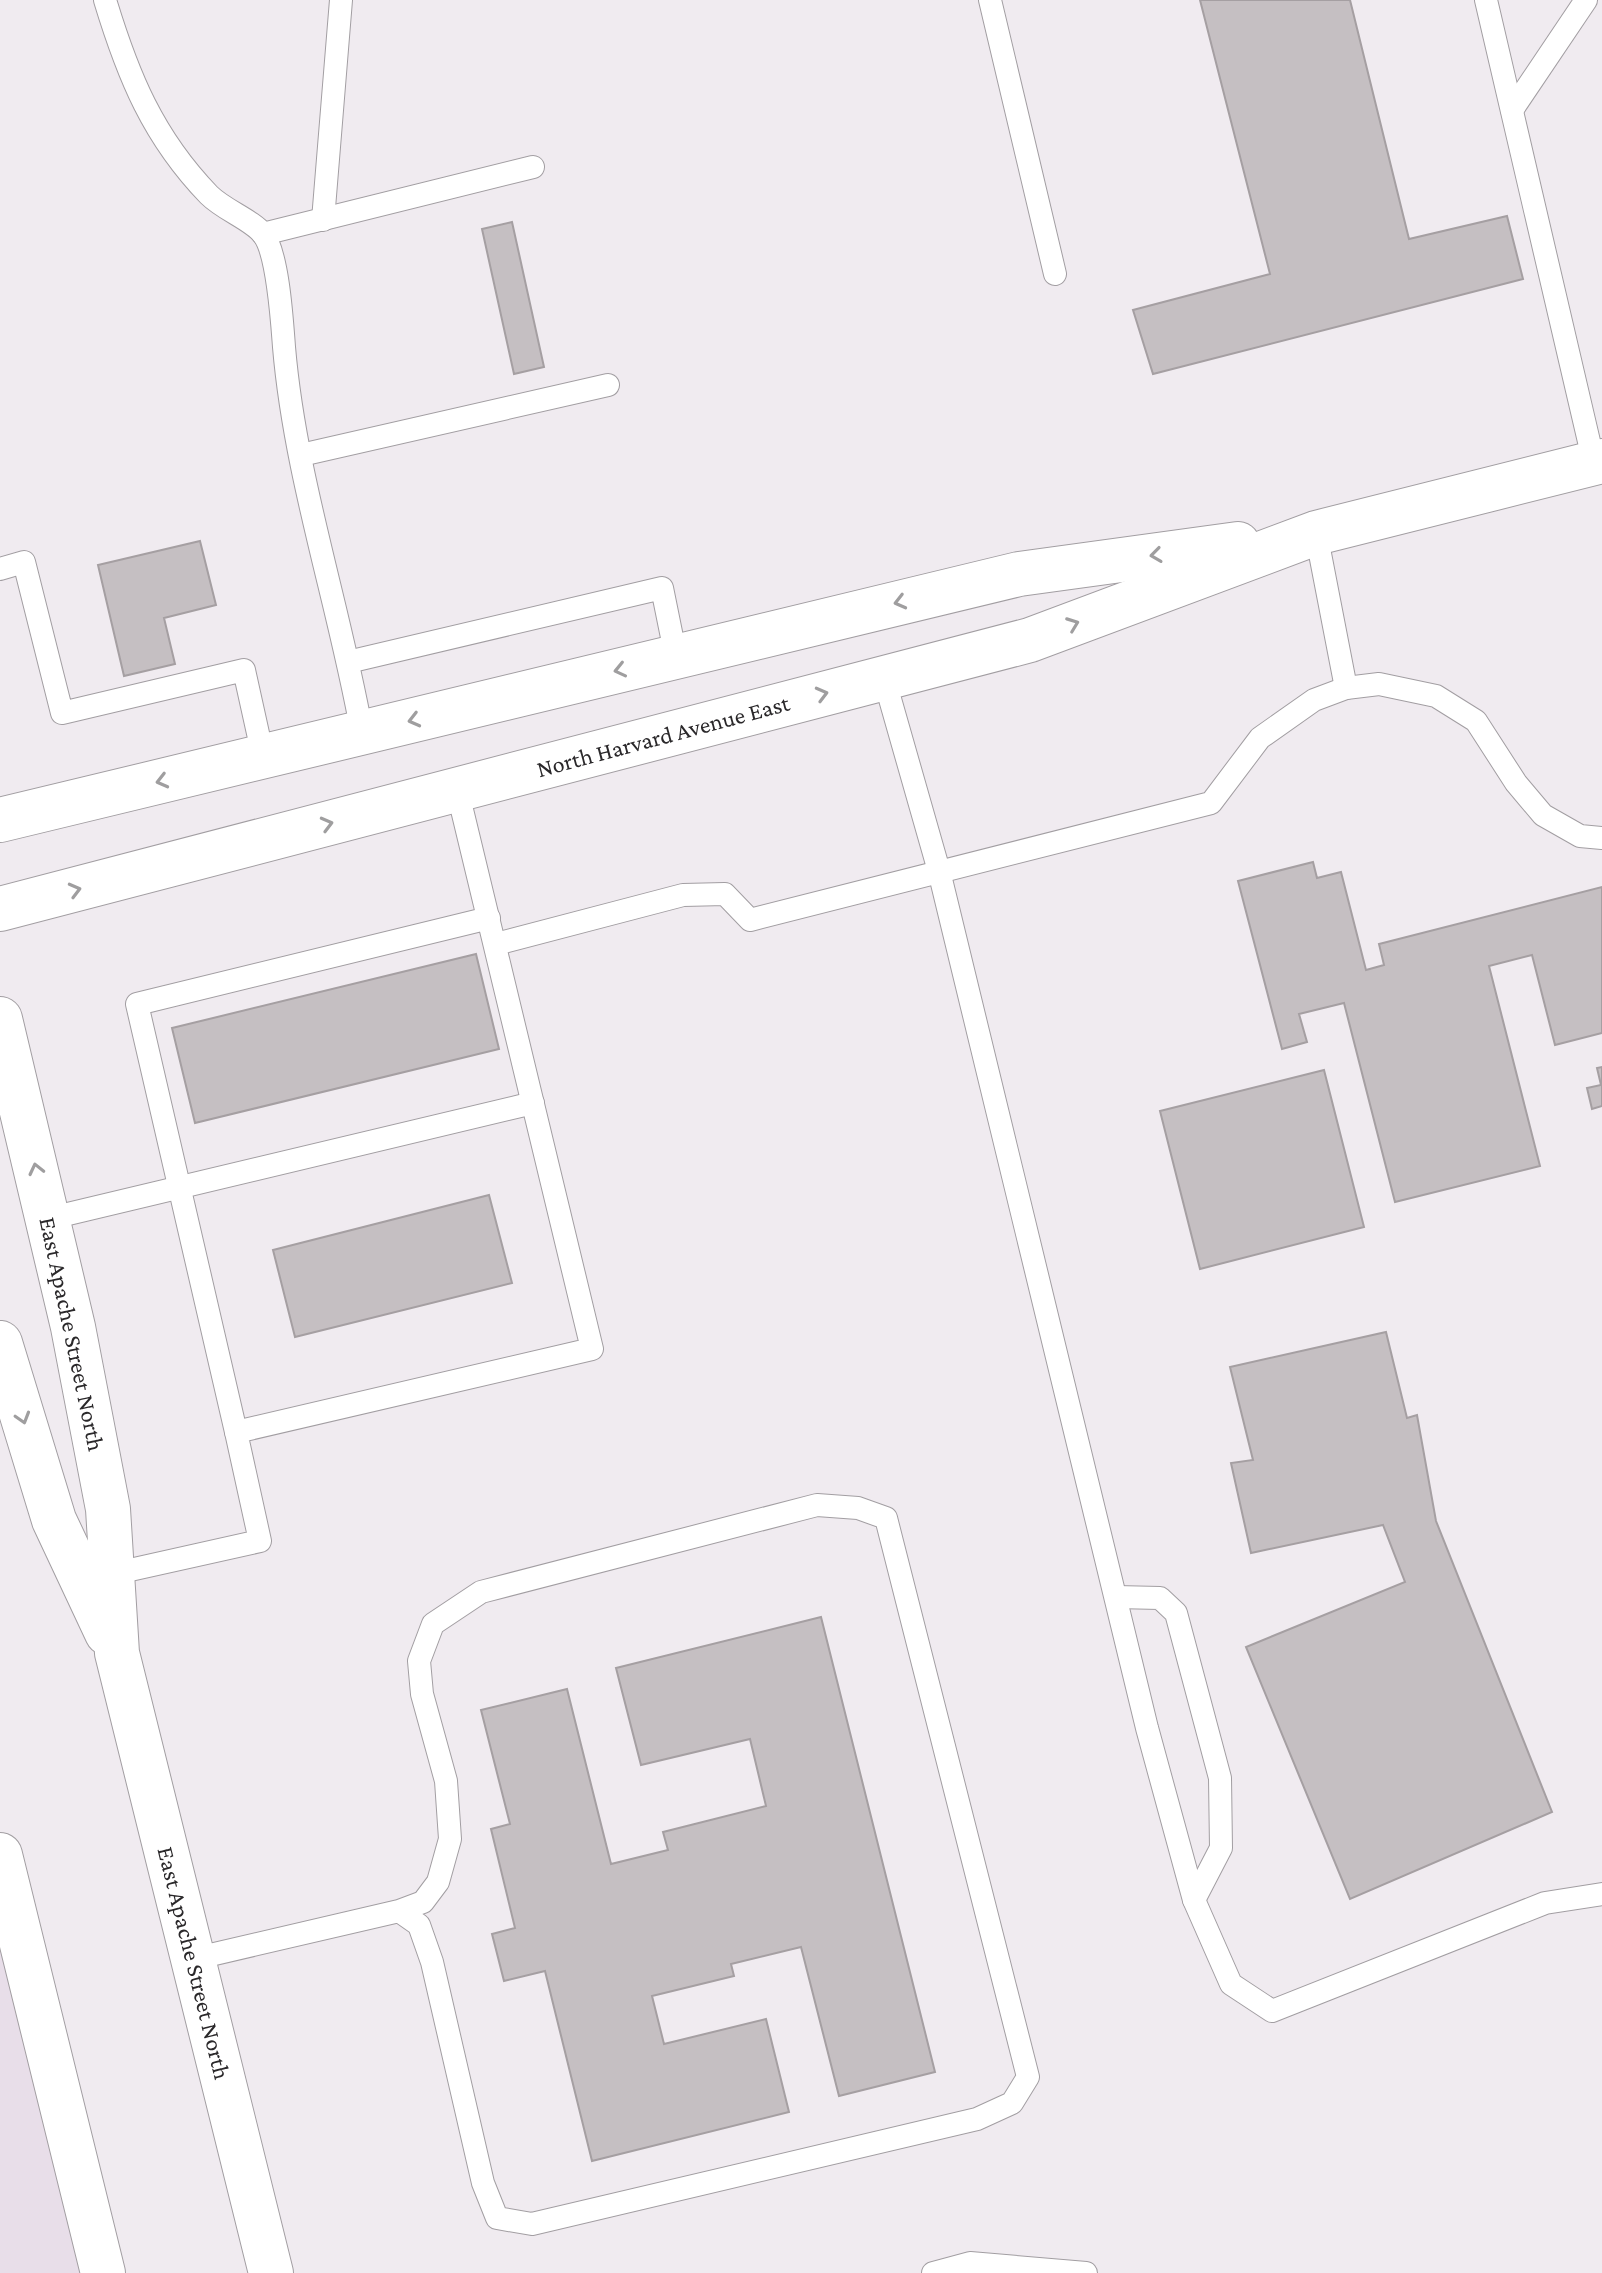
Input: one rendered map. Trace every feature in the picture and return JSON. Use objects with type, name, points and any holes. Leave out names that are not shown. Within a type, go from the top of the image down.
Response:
[{"type":"main road","name":"North Harvard Avenue East","points":[[0,820],[1019,574],[1316,533],[1598,462]]},
{"type":"main road","name":"North Harvard Avenue East","points":[[0,909],[1030,640],[1316,533]]},
{"type":"main road","name":"East Apache Street North","points":[[0,1019],[47,1219],[108,1509],[117,1653],[271,2273]]},
{"type":"main road","name":"East Apache Street North","points":[[0,1343],[54,1520],[117,1653]]},
{"type":"main road","points":[[0,1855],[6,1904],[103,2273]]},
{"type":"lane","points":[[105,0],[127,73],[178,163],[219,205],[263,234],[275,268],[287,384],[362,733]]},
{"type":"lane","points":[[323,220],[341,0]]},
{"type":"lane","points":[[990,0],[1055,274]]},
{"type":"lane","points":[[1486,0],[1598,462]]},
{"type":"lane","points":[[1512,110],[1586,0]]},
{"type":"lane","points":[[263,234],[533,167]]},
{"type":"lane","points":[[301,455],[608,385]]},
{"type":"lane","points":[[1316,533],[1346,688]]},
{"type":"lane","points":[[0,569],[24,562],[62,713],[244,670],[263,756]]},
{"type":"lane","points":[[348,662],[662,588],[676,657]]},
{"type":"lane","points":[[884,678],[939,871],[1116,1597],[1194,1900],[1231,1984],[1272,2011],[1545,1903],[1602,1894]]},
{"type":"lane","points":[[496,944],[683,895],[725,894],[750,920],[1211,803],[1260,738],[1314,700],[1346,688],[1379,684],[1436,696],[1476,721],[1516,783],[1543,815],[1580,836],[1602,838]]},
{"type":"lane","points":[[236,1432],[592,1349],[457,789]]},
{"type":"lane","points":[[112,1574],[260,1541],[137,1004],[489,918]]},
{"type":"lane","points":[[47,1219],[533,1103]]},
{"type":"lane","points":[[193,1959],[399,1911],[423,1902],[438,1882],[450,1839],[446,1781],[422,1694],[419,1661],[433,1624],[481,1592],[817,1505],[858,1508],[886,1518],[1028,2077],[1012,2103],[977,2119],[532,2224],[497,2218],[483,2183],[432,1962],[419,1925],[399,1911]]},
{"type":"lane","points":[[1116,1597],[1160,1598],[1176,1613],[1220,1778],[1221,1848],[1194,1900]]},
{"type":"lane","points":[[933,2273],[970,2263],[1086,2273]]},
{"type":"shaded area","points":[[0,1945],[84,2273],[0,2273]]},
{"type":"building","points":[[1200,0],[1350,0],[1409,239],[1507,216],[1523,279],[1153,374],[1133,310],[1270,274]]},
{"type":"building","points":[[512,222],[544,367],[514,374],[482,229]]},
{"type":"building","points":[[200,541],[216,605],[164,618],[175,664],[124,676],[98,565]]},
{"type":"building","points":[[1313,862],[1317,878],[1341,872],[1366,970],[1384,965],[1379,944],[1602,887],[1602,1033],[1555,1045],[1532,955],[1489,966],[1540,1166],[1395,1202],[1344,1003],[1299,1014],[1307,1042],[1282,1049],[1238,881]]},
{"type":"building","points":[[476,954],[499,1049],[195,1123],[172,1028]]},
{"type":"building","points":[[1602,1067],[1602,1106],[1592,1109],[1587,1088],[1601,1085],[1597,1068]]},
{"type":"building","points":[[1324,1070],[1364,1227],[1200,1269],[1160,1111]]},
{"type":"building","points":[[489,1195],[512,1283],[295,1337],[273,1250]]},
{"type":"building","points":[[1386,1332],[1407,1418],[1417,1415],[1436,1521],[1552,1812],[1350,1899],[1246,1647],[1405,1582],[1383,1525],[1251,1553],[1231,1463],[1253,1460],[1230,1367]]},
{"type":"building","points":[[821,1617],[935,2072],[839,2096],[801,1947],[731,1964],[734,1976],[652,1996],[664,2044],[766,2019],[789,2112],[592,2161],[545,1971],[504,1981],[492,1934],[515,1928],[491,1829],[510,1824],[481,1710],[567,1689],[611,1864],[668,1850],[663,1832],[766,1806],[750,1739],[641,1765],[616,1668]]}]
